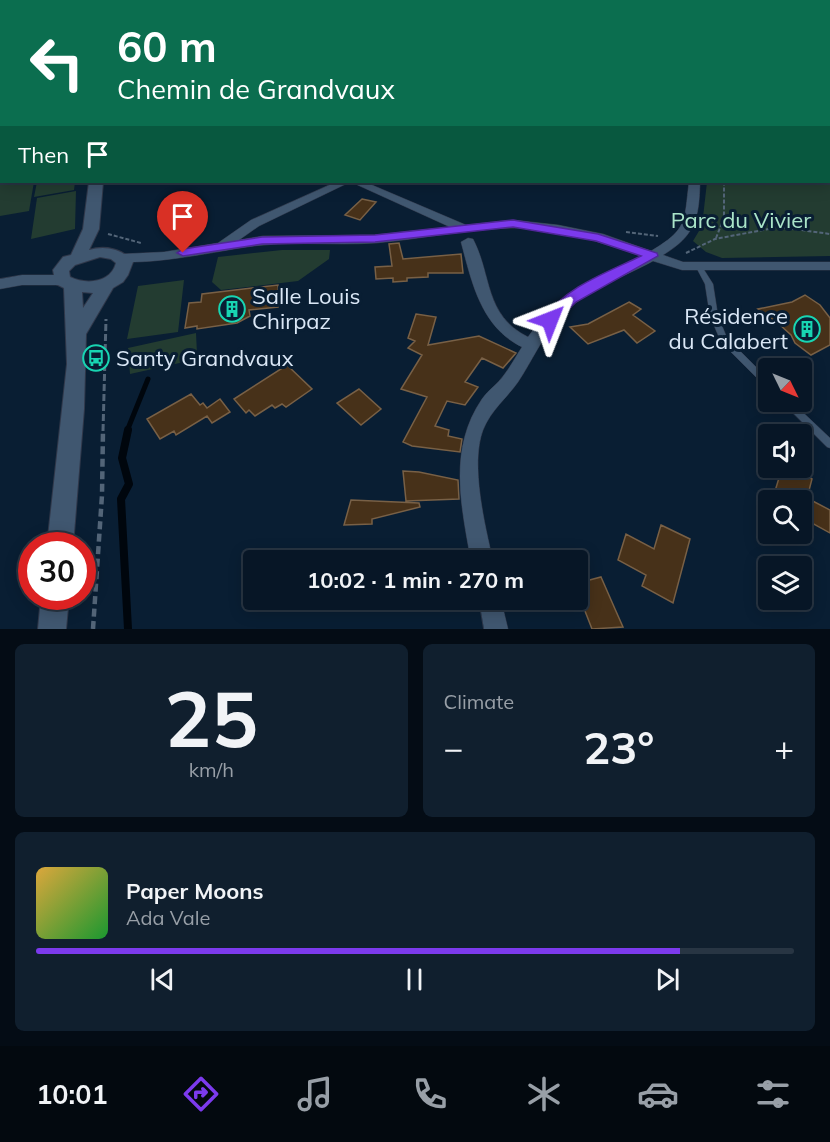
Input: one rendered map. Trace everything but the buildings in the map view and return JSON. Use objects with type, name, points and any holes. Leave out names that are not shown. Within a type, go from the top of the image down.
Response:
[{"type":"main road","points":[[61,532],[78,363],[78,331],[73,313],[69,272],[91,229],[96,183]]},
{"type":"main road","points":[[91,229],[95,238],[118,261]]},
{"type":"main road","points":[[69,272],[93,253],[118,261]]},
{"type":"main road","points":[[78,331],[107,284],[118,261]]},
{"type":"main road","points":[[69,272],[90,287],[107,284]]},
{"type":"main road","points":[[52,629],[54,610]]},
{"type":"street","points":[[222,245],[255,223],[342,183]]},
{"type":"street","points":[[359,183],[462,228]]},
{"type":"street","points":[[481,550],[470,467],[473,432],[490,401],[510,381],[531,345],[550,320],[571,299],[604,279],[652,256],[668,246],[688,228],[695,183]]},
{"type":"street","points":[[262,240],[276,214]]},
{"type":"street","points":[[118,261],[262,240],[375,239],[513,224],[598,237],[666,262],[699,267],[830,266]]},
{"type":"street","points":[[468,242],[483,294],[492,312],[514,339],[531,345]]},
{"type":"street","points":[[0,284],[69,272]]},
{"type":"street","points":[[492,610],[496,629]]},
{"type":"lane","points":[[699,267],[709,284],[714,316],[724,340],[758,374]]},
{"type":"lane","points":[[796,412],[830,444]]},
{"type":"path","points":[[715,239],[722,232],[725,206],[724,183]]},
{"type":"path","points":[[693,250],[715,239],[779,227],[830,234]]},
{"type":"path","points":[[722,232],[731,236]]},
{"type":"path","points":[[108,234],[146,245]]},
{"type":"path","points":[[93,629],[102,495],[106,308]]},
{"type":"green space","points":[[0,183],[34,183],[29,211],[0,216]]},
{"type":"green space","points":[[37,183],[75,183],[74,190],[34,197]]},
{"type":"green space","name":"Parc du Vivier","points":[[707,183],[830,183],[830,256],[722,258],[706,252],[693,241],[702,226]]},
{"type":"green space","points":[[76,191],[75,229],[31,239],[37,198]]},
{"type":"green space","points":[[282,250],[330,250],[329,259],[298,281],[221,290],[212,282],[218,257]]},
{"type":"green space","points":[[184,280],[178,332],[127,339],[138,286]]},
{"type":"green space","points":[[196,333],[197,354],[184,362],[130,374],[128,348]]},
{"type":"waterway","points":[[127,431],[148,379]]},
{"type":"waterway","points":[[128,430],[122,458],[129,484],[121,499],[128,629]]},
{"type":"place","name":"Salle Louis Chirpaz","points":[[232,309]]},
{"type":"place","name":"Résidence du Calabert","points":[[807,329]]},
{"type":"place","name":"Santy Grandvaux","points":[[96,358]]},
{"type":"route","points":[[183,253],[262,240],[375,239],[513,224],[558,229],[598,237],[652,256],[604,279],[571,299],[550,320]]}]
